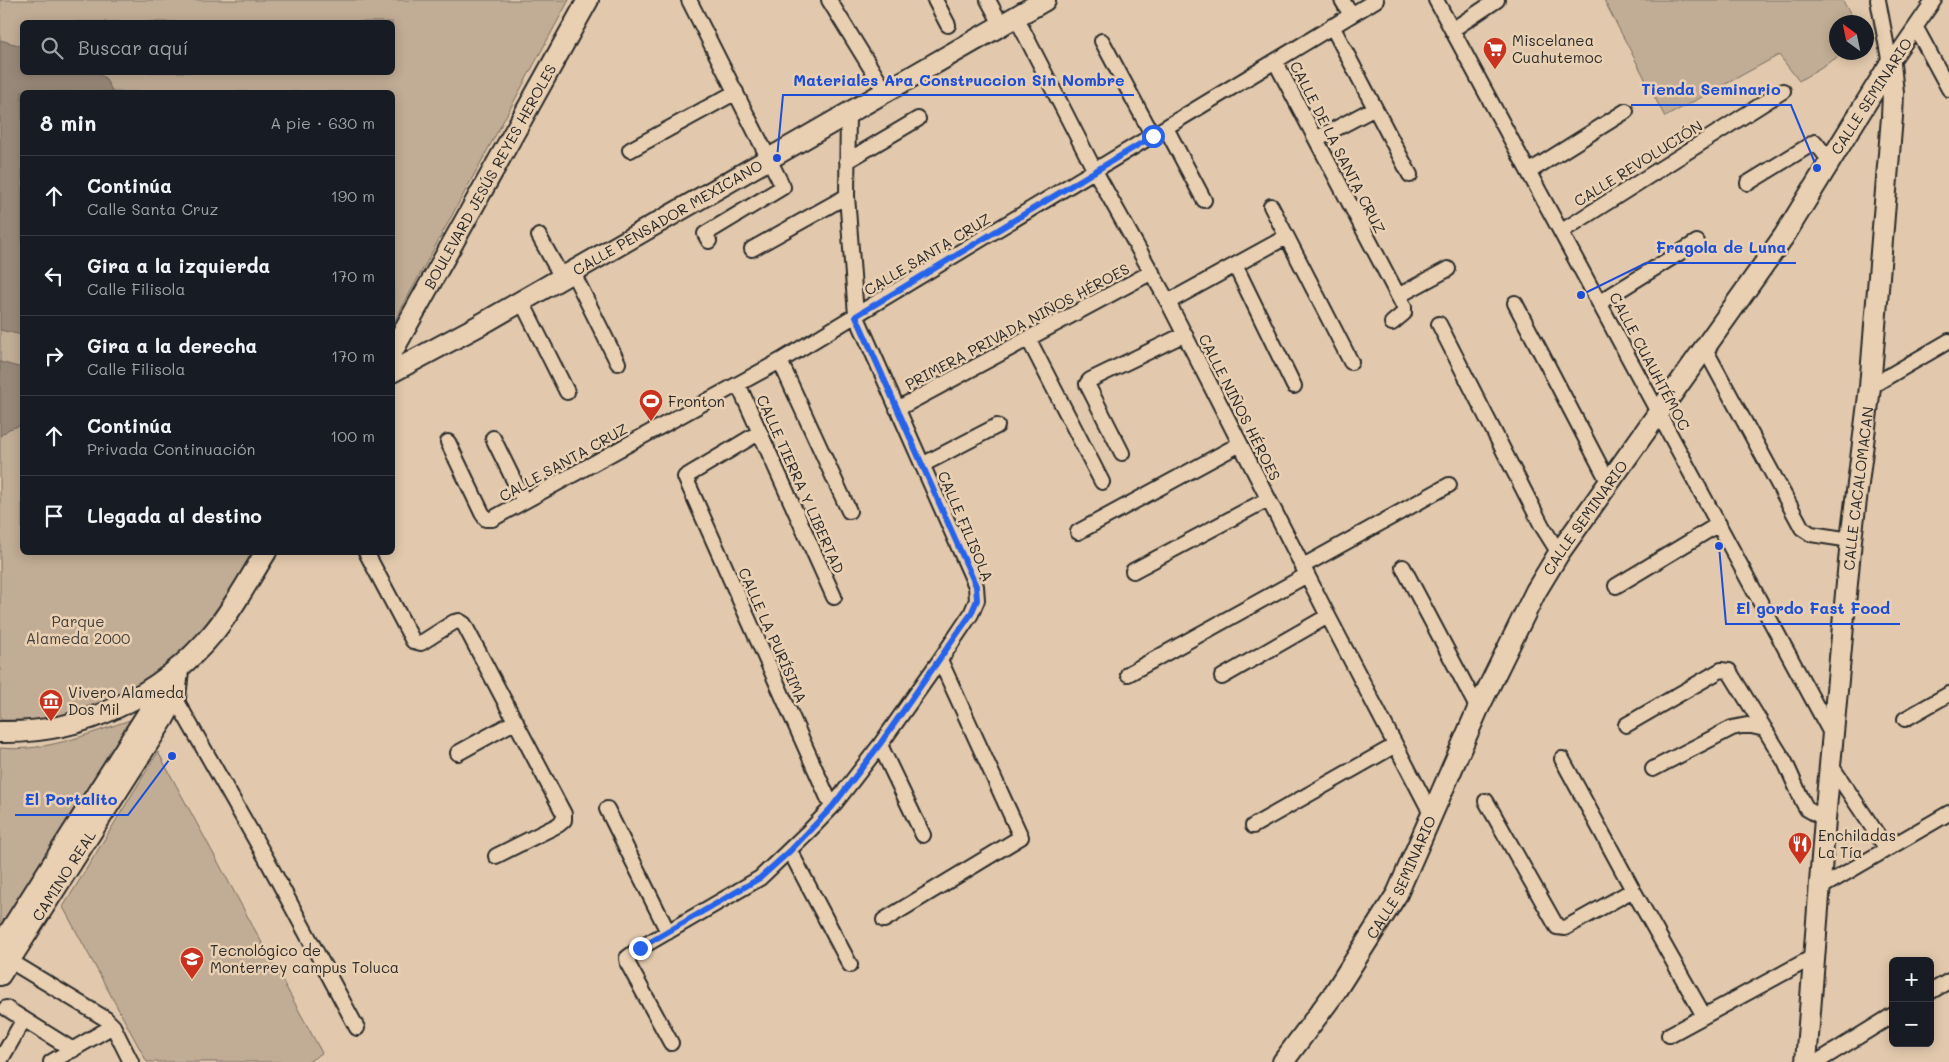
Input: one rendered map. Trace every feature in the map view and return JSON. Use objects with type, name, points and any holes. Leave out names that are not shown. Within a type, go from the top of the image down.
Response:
[{"type":"street","name":"BOULEVARD JESÚS REYES HEROLES","points":[[395,347],[588,0]]},
{"type":"street","points":[[689,0],[782,186],[781,190],[707,238]]},
{"type":"street","points":[[829,0],[885,91]]},
{"type":"street","points":[[934,0],[948,25]]},
{"type":"street","name":"CALLE NIÑOS HÉROES","points":[[988,0],[1009,21],[1152,272],[1394,746],[1431,813]]},
{"type":"street","name":"CALLE PENSADOR MEXICANO","points":[[395,370],[1045,0]]},
{"type":"street","points":[[1342,0],[1351,15]]},
{"type":"street","name":"CALLE SANTA CRUZ","points":[[448,442],[486,519],[492,519],[780,361],[1376,0]]},
{"type":"street","name":"CALLE CUAUHTÉMOC","points":[[1436,0],[1530,171],[1833,738]]},
{"type":"street","points":[[1452,30],[1497,0]]},
{"type":"street","points":[[1878,0],[1890,64]]},
{"type":"street","name":"CALLE SEMINARIO","points":[[1283,1062],[1333,994],[1375,932],[1397,894],[1478,709],[1536,591],[1559,553],[1706,349],[1784,236],[1890,64],[1934,0]]},
{"type":"street","points":[[1332,26],[1410,176]]},
{"type":"street","points":[[1916,28],[1949,89]]},
{"type":"street","points":[[1102,41],[1153,136]]},
{"type":"street","name":"CALLE DE LA SANTA CRUZ","points":[[1275,61],[1398,296]]},
{"type":"street","name":"CALLE CACALOMACAN","points":[[1806,1062],[1825,819],[1851,540],[1870,387],[1892,117],[1893,93],[1890,64]]},
{"type":"street","name":"CALLE REVOLUCIÓN","points":[[1562,231],[1783,91]]},
{"type":"street","points":[[630,150],[736,92]]},
{"type":"street","points":[[1316,140],[1375,108]]},
{"type":"street","points":[[1530,171],[1626,111]]},
{"type":"street","name":"CALLE FILISOLA","points":[[671,1043],[628,964],[627,958],[640,948],[760,878],[790,851],[832,807],[880,744],[971,614],[978,593],[856,316],[847,196],[848,112]]},
{"type":"street","points":[[847,161],[918,120]]},
{"type":"street","points":[[1166,128],[1204,200]]},
{"type":"street","points":[[1748,183],[1815,142],[1819,144],[1830,161]]},
{"type":"street","points":[[752,249],[847,196]]},
{"type":"street","points":[[1271,206],[1350,362]]},
{"type":"street","points":[[539,236],[566,274],[618,363]]},
{"type":"street","points":[[1168,302],[1286,237]]},
{"type":"street","points":[[1600,302],[1697,242]]},
{"type":"street","points":[[1235,265],[1294,386]]},
{"type":"street","points":[[1392,323],[1405,312],[1398,296],[1448,269]]},
{"type":"street","name":"PRIMERA PRIVADA NIÑOS HÉROES","points":[[896,409],[1029,340],[1152,272]]},
{"type":"street","points":[[521,300],[567,392]]},
{"type":"street","points":[[1515,303],[1609,483]]},
{"type":"street","points":[[1439,324],[1542,526],[1559,553]]},
{"type":"street","points":[[1122,453],[1087,384],[1090,380],[1185,334]]},
{"type":"street","points":[[1029,340],[1102,482]]},
{"type":"street","points":[[1870,387],[1949,341]]},
{"type":"street","points":[[1706,349],[1802,528],[1811,534],[1851,540]]},
{"type":"street","points":[[780,361],[849,511]]},
{"type":"street","name":"CALLE TIERRA Y LIBERTAD","points":[[738,384],[834,597]]},
{"type":"street","points":[[922,465],[997,426]]},
{"type":"street","name":"CALLE LA PURÍSIMA","points":[[760,432],[685,477],[832,807]]},
{"type":"street","points":[[493,438],[524,501]]},
{"type":"street","points":[[1078,532],[1240,444]]},
{"type":"street","points":[[1128,674],[1449,485]]},
{"type":"street","points":[[1133,571],[1268,499]]},
{"type":"street","points":[[1616,586],[1719,524]]},
{"type":"street","points":[[0,732],[80,722],[132,701],[178,670],[214,632],[264,555]]},
{"type":"street","points":[[368,555],[413,641],[421,643],[454,622],[462,622],[464,624],[564,814],[564,820],[496,856]]},
{"type":"street","points":[[1403,567],[1478,709]]},
{"type":"street","points":[[1222,677],[1328,616]]},
{"type":"street","points":[[884,920],[1021,837],[940,660]]},
{"type":"street","points":[[1626,725],[1658,704],[1724,669],[1732,675],[1785,762],[1807,809],[1825,819]]},
{"type":"street","name":"CAMINO REAL","points":[[2,959],[169,693],[178,670]]},
{"type":"street","points":[[169,693],[267,860],[357,1028]]},
{"type":"street","points":[[1905,719],[1949,694]]},
{"type":"street","points":[[458,753],[516,721]]},
{"type":"street","points":[[1653,769],[1732,728],[1747,725],[1765,729]]},
{"type":"street","points":[[880,744],[923,834]]},
{"type":"street","points":[[1253,826],[1394,746]]},
{"type":"street","points":[[1562,759],[1704,1016]]},
{"type":"street","points":[[1830,764],[1887,849]]},
{"type":"street","points":[[1486,800],[1557,927],[1565,928],[1633,890]]},
{"type":"street","points":[[607,808],[668,932]]},
{"type":"street","points":[[1820,888],[1949,813]]},
{"type":"street","points":[[790,851],[850,965]]},
{"type":"street","points":[[1669,1035],[1815,956]]},
{"type":"street","points":[[2,959],[106,1019],[113,1026],[131,1062]]},
{"type":"street","points":[[1934,990],[1949,981]]},
{"type":"street","points":[[6,1008],[73,1050]]},
{"type":"street","points":[[1817,1062],[1889,1017]]},
{"type":"street","points":[[0,1061],[24,1019]]},
{"type":"street","points":[[51,1062],[113,1026]]},
{"type":"green space","name":"Parque Alameda 2000","points":[[0,0],[569,0],[395,320],[395,90],[20,90],[20,555],[254,555],[197,635],[175,659],[156,674],[136,688],[94,707],[71,714],[24,720],[0,720]]},
{"type":"green space","points":[[1604,0],[1842,0],[1852,15],[1829,15],[1829,60],[1833,60],[1799,81],[1779,55],[1665,117]]},
{"type":"green space","points":[[142,716],[0,939],[0,748],[18,749],[54,744]]},
{"type":"green space","name":"Tecnológico de Monterrey campus Toluca","points":[[158,752],[322,1053],[308,1062],[147,1062],[63,907]]},
{"type":"shaded area","points":[[0,40],[20,45],[20,75],[101,75],[105,78],[112,90],[20,90],[20,335],[0,330]]},
{"type":"shaded area","points":[[0,362],[20,367],[20,426],[9,429],[0,436]]},
{"type":"place","name":"Miscelanea Cuahutemoc","points":[[1495,70]]},
{"type":"place","name":"Materiales Ara Construccion Sin Nombre","points":[[777,158]]},
{"type":"place","name":"Tienda Seminario","points":[[1817,168]]},
{"type":"place","name":"Fragola de Luna","points":[[1581,295]]},
{"type":"place","name":"Fronton","points":[[651,422]]},
{"type":"place","name":"El gordo Fast Food","points":[[1719,546]]},
{"type":"place","name":"Vivero Alameda Dos Mil","points":[[51,722]]},
{"type":"place","name":"El Portalito","points":[[172,756]]},
{"type":"place","name":"Enchiladas La Tía","points":[[1800,865]]},
{"type":"place","name":"Tecnológico de Monterrey campus Toluca","points":[[192,980]]},
{"type":"route","points":[[640,948],[760,878],[790,851],[832,807],[880,744],[971,614],[977,600],[976,586],[856,316],[1153,136]]}]
